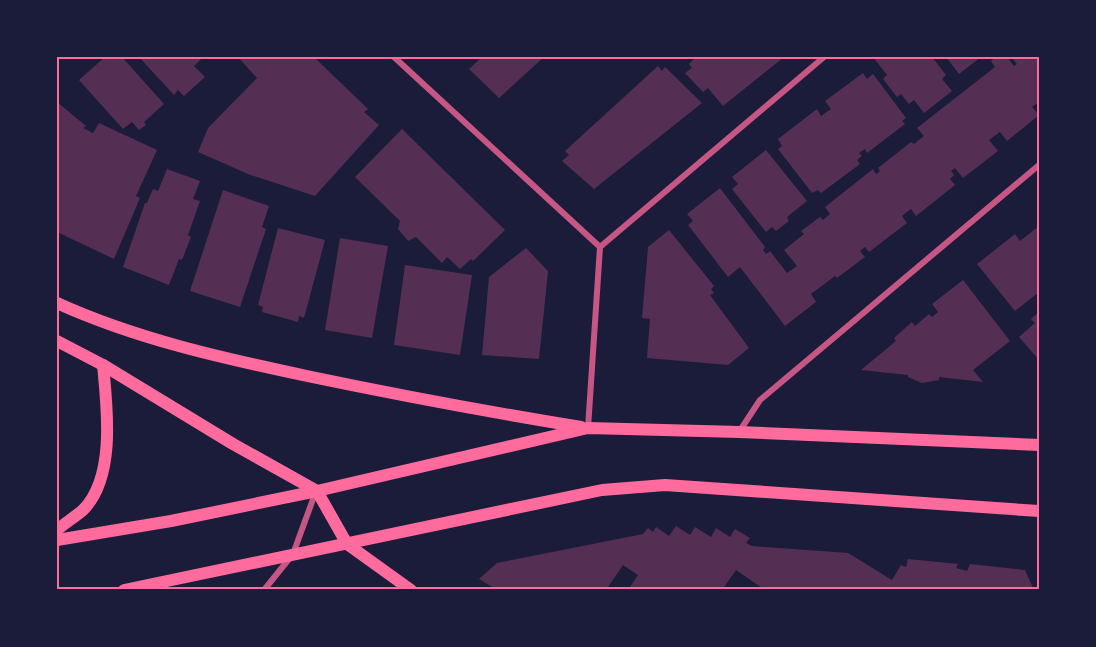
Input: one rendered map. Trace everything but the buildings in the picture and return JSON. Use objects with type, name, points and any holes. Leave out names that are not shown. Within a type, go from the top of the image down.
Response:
[{"type":"main road","points":[[57,303],[80,314],[141,335],[230,360],[456,406],[588,428],[1039,445]]},
{"type":"main road","points":[[57,341],[103,365],[233,444],[316,491],[347,544],[411,590]]},
{"type":"main road","points":[[57,530],[84,508],[98,486],[106,444],[107,413],[103,365]]},
{"type":"main road","points":[[57,540],[171,521],[316,491],[588,428]]},
{"type":"main road","points":[[124,590],[602,490],[665,485],[1039,511]]},
{"type":"street","points":[[394,57],[600,247]]},
{"type":"street","points":[[588,428],[600,247],[824,57]]},
{"type":"street","points":[[739,432],[760,400],[1039,165]]},
{"type":"street","points":[[264,590],[293,554],[316,491]]}]
